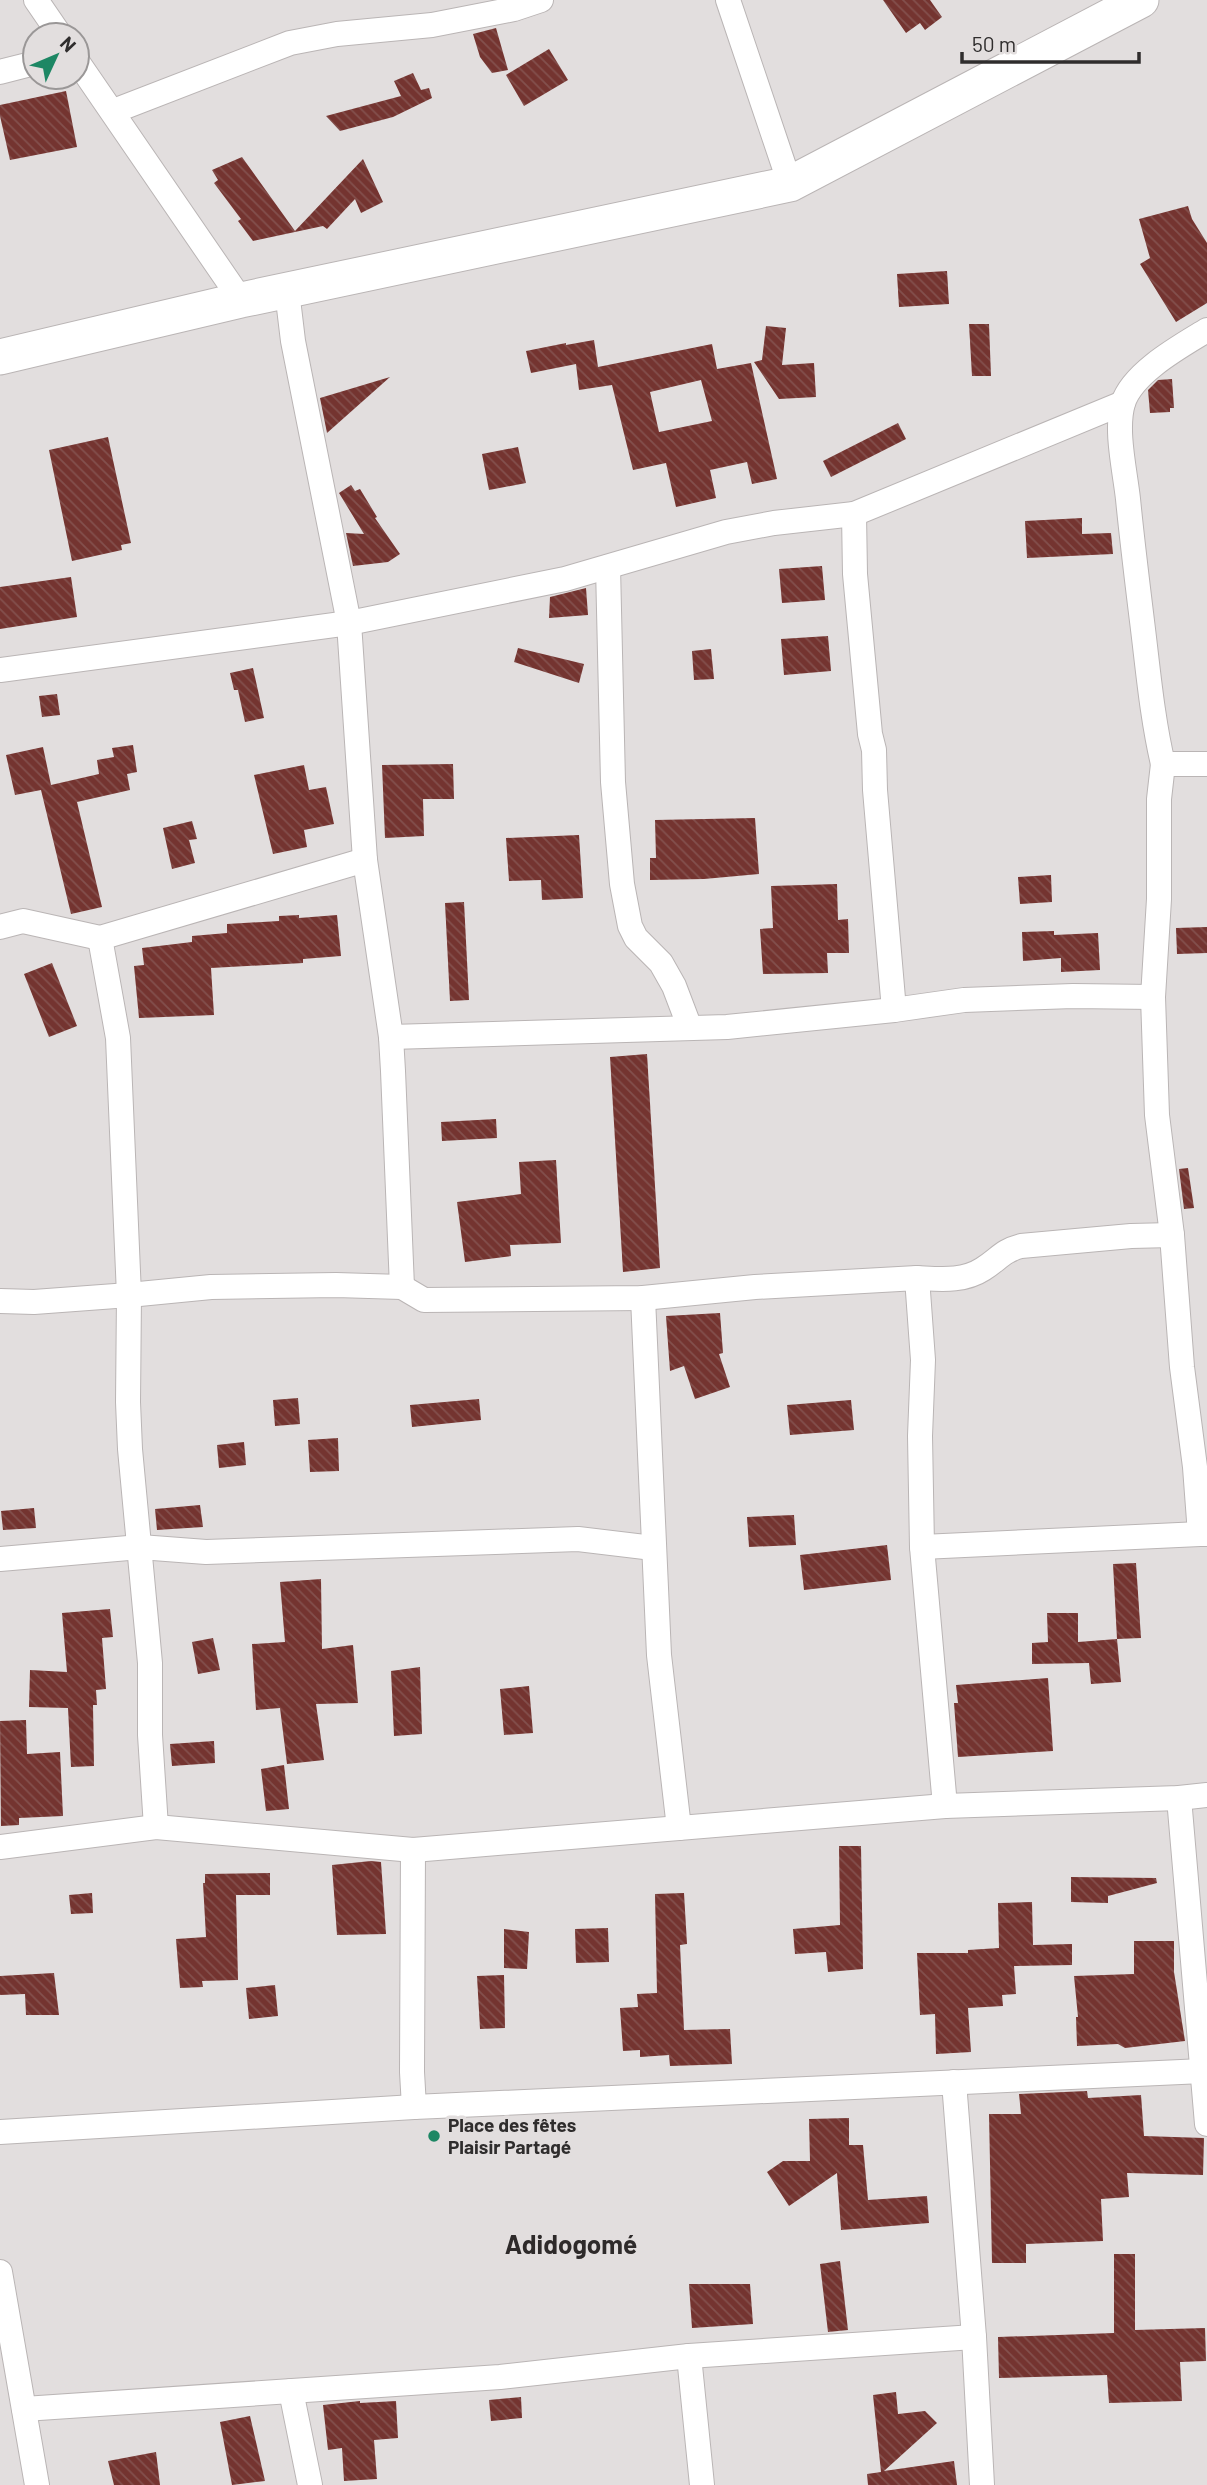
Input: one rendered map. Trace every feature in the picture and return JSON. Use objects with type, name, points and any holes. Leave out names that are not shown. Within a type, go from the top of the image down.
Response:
[{"type":"street","points":[[36,0],[50,21]]},
{"type":"street","points":[[114,111],[290,43],[337,34],[432,24],[514,9],[541,0]]},
{"type":"street","points":[[728,0],[790,184]]},
{"type":"street","points":[[0,357],[242,300],[790,184],[1141,0]]},
{"type":"street","points":[[0,72],[21,67]]},
{"type":"street","points":[[91,80],[242,300]]},
{"type":"street","points":[[287,291],[293,341],[349,622],[365,860],[391,1037],[402,1287]]},
{"type":"street","points":[[922,1547],[1112,1536],[1204,1534],[1182,1367],[1172,1235],[1157,1115],[1153,997],[1159,899],[1159,799],[1163,764],[1152,712],[1122,453],[1123,403],[1133,385],[1175,349],[1207,330]]},
{"type":"street","points":[[0,670],[349,622],[565,579],[726,532],[774,523],[854,514],[1123,403]]},
{"type":"street","points":[[854,514],[855,574],[870,734],[874,750],[894,1010]]},
{"type":"street","points":[[608,567],[613,782],[622,884],[630,926],[636,938],[661,963],[674,986],[690,1028]]},
{"type":"street","points":[[1163,764],[1207,764]]},
{"type":"street","points":[[0,927],[23,921],[100,938],[365,860]]},
{"type":"street","points":[[100,938],[118,1038],[130,1295],[128,1402],[131,1469],[149,1663],[156,1827]]},
{"type":"street","points":[[391,1037],[727,1027],[964,1000],[1073,996],[1153,997]]},
{"type":"street","points":[[0,1301],[34,1302],[211,1287],[336,1285],[402,1287],[424,1300],[643,1298],[755,1287],[917,1278],[953,1279],[971,1275],[1005,1250],[1021,1246],[1172,1235]]},
{"type":"street","points":[[917,1278],[923,1376],[920,1436],[922,1547],[945,1806]]},
{"type":"street","points":[[643,1298],[659,1655],[679,1828]]},
{"type":"street","points":[[0,1559],[140,1547],[206,1552],[578,1539],[653,1548]]},
{"type":"street","points":[[0,1847],[156,1827],[413,1850],[945,1806],[1207,1795]]},
{"type":"street","points":[[1179,1798],[1207,2124]]},
{"type":"street","points":[[413,1850],[414,2107]]},
{"type":"street","points":[[0,2132],[414,2107],[1203,2071]]},
{"type":"street","points":[[954,2082],[974,2337],[982,2485]]},
{"type":"street","points":[[0,2272],[37,2485]]},
{"type":"street","points":[[24,2409],[500,2377],[689,2356],[974,2337]]},
{"type":"street","points":[[689,2356],[702,2485]]},
{"type":"street","points":[[291,2391],[310,2485]]},
{"type":"building","points":[[883,0],[930,0],[942,17],[925,30],[920,23],[906,33]]},
{"type":"building","points":[[496,28],[508,70],[492,73],[480,57],[473,34]]},
{"type":"building","points":[[549,49],[568,80],[524,106],[506,75]]},
{"type":"building","points":[[413,73],[421,90],[429,88],[432,98],[393,117],[340,131],[326,116],[401,96],[394,81]]},
{"type":"building","points":[[66,91],[77,147],[10,160],[0,105]]},
{"type":"building","points":[[242,157],[295,231],[363,159],[383,202],[361,213],[355,199],[327,229],[323,226],[253,241],[238,221],[241,219],[214,183],[218,180],[212,170]]},
{"type":"building","points":[[1188,206],[1192,219],[1207,243],[1207,303],[1176,322],[1140,264],[1150,258],[1139,219]]},
{"type":"building","points":[[947,271],[949,304],[899,307],[897,274]]},
{"type":"building","points":[[969,324],[989,324],[991,376],[972,376]]},
{"type":"building","points":[[766,326],[786,328],[782,365],[814,363],[816,397],[779,399],[754,362],[762,360]]},
{"type":"building","points":[[594,340],[598,367],[712,344],[717,369],[751,363],[777,479],[752,484],[747,462],[710,470],[716,498],[676,507],[666,463],[633,470],[612,385],[579,390],[576,364],[531,373],[526,351]],"holes":[[[701,380],[712,421],[659,432],[650,392]]]},
{"type":"building","points":[[390,377],[327,433],[320,398]]},
{"type":"building","points":[[1172,379],[1174,408],[1170,408],[1170,412],[1150,413],[1148,390],[1158,380]]},
{"type":"building","points":[[898,423],[906,439],[831,477],[823,461]]},
{"type":"building","points":[[108,437],[131,543],[121,545],[122,550],[72,561],[49,450]]},
{"type":"building","points":[[518,447],[526,483],[489,490],[482,454]]},
{"type":"building","points":[[351,485],[355,491],[360,489],[377,517],[375,518],[400,554],[388,562],[353,566],[346,533],[364,534],[339,493]]},
{"type":"building","points":[[1082,518],[1082,534],[1111,533],[1113,554],[1027,558],[1025,521]]},
{"type":"building","points":[[822,566],[825,600],[782,603],[779,569]]},
{"type":"building","points":[[71,577],[77,617],[0,629],[0,587]]},
{"type":"building","points":[[586,588],[588,615],[549,618],[550,597]]},
{"type":"building","points":[[828,636],[831,671],[784,675],[781,639]]},
{"type":"building","points":[[518,648],[584,664],[579,683],[514,662]]},
{"type":"building","points":[[711,649],[714,679],[694,680],[692,651]]},
{"type":"building","points":[[253,668],[264,718],[245,722],[238,690],[234,690],[230,673]]},
{"type":"building","points":[[57,694],[60,715],[42,717],[39,696]]},
{"type":"building","points":[[133,745],[137,772],[127,774],[130,790],[77,802],[102,907],[71,914],[41,790],[15,795],[6,755],[43,747],[51,785],[99,774],[97,760],[114,757],[112,748]]},
{"type":"building","points":[[453,764],[454,799],[423,799],[424,836],[385,838],[382,765]]},
{"type":"building","points":[[304,765],[309,790],[326,787],[334,824],[304,830],[307,847],[273,854],[254,775]]},
{"type":"building","points":[[755,818],[759,874],[650,880],[650,858],[656,858],[655,820]]},
{"type":"building","points":[[192,821],[197,839],[189,840],[195,863],[172,869],[163,828]]},
{"type":"building","points":[[579,835],[583,898],[542,900],[541,880],[509,881],[506,838]]},
{"type":"building","points":[[1051,875],[1052,902],[1020,904],[1018,877]]},
{"type":"building","points":[[837,884],[838,920],[848,919],[849,953],[827,953],[828,973],[763,974],[760,929],[773,928],[771,886]]},
{"type":"building","points":[[464,902],[469,1000],[450,1001],[445,903]]},
{"type":"building","points":[[299,915],[299,918],[337,915],[341,956],[303,959],[303,963],[211,968],[214,1015],[139,1018],[134,966],[144,965],[142,948],[192,942],[192,936],[227,933],[227,924],[279,921],[279,916]]},
{"type":"building","points":[[1207,927],[1207,953],[1177,954],[1176,928]]},
{"type":"building","points":[[1054,931],[1054,935],[1098,933],[1100,970],[1061,972],[1061,958],[1023,961],[1022,932]]},
{"type":"building","points":[[52,963],[77,1026],[49,1037],[24,974]]},
{"type":"building","points":[[647,1054],[660,1268],[623,1272],[610,1057]]},
{"type":"building","points":[[496,1119],[497,1138],[442,1141],[441,1122]]},
{"type":"building","points":[[556,1160],[561,1243],[510,1245],[511,1256],[465,1262],[457,1202],[521,1194],[519,1162]]},
{"type":"building","points":[[1188,1168],[1194,1208],[1184,1209],[1179,1169]]},
{"type":"building","points":[[720,1313],[723,1353],[719,1354],[730,1387],[695,1399],[684,1366],[670,1371],[666,1316]]},
{"type":"building","points":[[298,1398],[300,1424],[275,1426],[273,1400]]},
{"type":"building","points":[[479,1399],[481,1420],[412,1427],[410,1405]]},
{"type":"building","points":[[851,1400],[854,1430],[790,1435],[787,1405]]},
{"type":"building","points":[[338,1438],[339,1471],[310,1472],[308,1440]]},
{"type":"building","points":[[244,1442],[246,1465],[219,1468],[217,1445]]},
{"type":"building","points":[[200,1505],[203,1527],[157,1530],[155,1509]]},
{"type":"building","points":[[34,1508],[36,1528],[3,1530],[1,1511]]},
{"type":"building","points":[[794,1515],[796,1545],[749,1547],[747,1517]]},
{"type":"building","points":[[887,1545],[891,1580],[804,1590],[800,1555]]},
{"type":"building","points":[[1136,1563],[1141,1638],[1117,1639],[1113,1564]]},
{"type":"building","points":[[321,1579],[322,1649],[353,1645],[358,1703],[316,1704],[324,1760],[287,1764],[280,1708],[256,1710],[252,1644],[285,1642],[280,1582]]},
{"type":"building","points":[[110,1609],[113,1637],[102,1638],[106,1689],[96,1690],[97,1705],[93,1705],[94,1766],[71,1767],[68,1708],[29,1707],[30,1670],[67,1672],[62,1613]]},
{"type":"building","points":[[1047,1613],[1078,1613],[1078,1642],[1117,1639],[1121,1682],[1091,1684],[1089,1663],[1032,1664],[1032,1643],[1048,1642]]},
{"type":"building","points":[[213,1638],[220,1670],[198,1674],[192,1642]]},
{"type":"building","points":[[420,1667],[422,1734],[394,1736],[391,1671]]},
{"type":"building","points":[[1048,1678],[1053,1751],[958,1757],[954,1703],[958,1703],[956,1685]]},
{"type":"building","points":[[529,1686],[533,1733],[504,1735],[500,1689]]},
{"type":"building","points":[[26,1720],[27,1754],[60,1752],[63,1816],[19,1818],[19,1825],[1,1826],[0,1721]]},
{"type":"building","points":[[214,1741],[215,1763],[172,1766],[170,1744]]},
{"type":"building","points":[[284,1765],[289,1809],[266,1811],[261,1769]]},
{"type":"building","points":[[839,1846],[861,1846],[863,1969],[828,1972],[826,1952],[795,1954],[793,1929],[840,1925]]},
{"type":"building","points":[[381,1862],[386,1934],[337,1935],[332,1865]]},
{"type":"building","points":[[270,1873],[270,1895],[236,1895],[238,1980],[202,1981],[203,1987],[180,1988],[176,1939],[206,1937],[203,1883],[205,1874]]},
{"type":"building","points":[[1071,1877],[1156,1878],[1157,1883],[1108,1896],[1108,1903],[1071,1902]]},
{"type":"building","points":[[92,1893],[93,1913],[71,1914],[69,1895]]},
{"type":"building","points":[[684,1893],[687,1944],[680,1945],[684,2030],[730,2029],[732,2064],[670,2066],[669,2055],[640,2057],[640,2050],[623,2051],[620,2008],[638,2007],[637,1994],[657,1993],[655,1894]]},
{"type":"building","points":[[1032,1902],[1033,1945],[1072,1944],[1072,1965],[1014,1966],[1016,1994],[1002,1995],[1003,2006],[968,2008],[971,2052],[936,2054],[935,2014],[920,2015],[917,1953],[968,1953],[968,1950],[999,1948],[998,1903]]},
{"type":"building","points":[[608,1928],[609,1962],[576,1963],[575,1929]]},
{"type":"building","points":[[504,1929],[529,1932],[527,1969],[504,1968]]},
{"type":"building","points":[[1134,1941],[1174,1941],[1174,1972],[1185,2041],[1125,2048],[1118,2044],[1077,2046],[1078,2017],[1074,1976],[1134,1974]]},
{"type":"building","points":[[54,1973],[59,2015],[26,2015],[25,1994],[0,1995],[0,1976]]},
{"type":"building","points":[[504,1975],[505,2028],[480,2029],[477,1976]]},
{"type":"building","points":[[275,1985],[278,2016],[249,2019],[246,1988]]},
{"type":"building","points":[[1087,2091],[1088,2098],[1141,2095],[1144,2136],[1204,2138],[1203,2175],[1127,2173],[1129,2197],[1101,2199],[1103,2241],[1026,2244],[1026,2263],[992,2263],[989,2114],[1021,2114],[1019,2094]]},
{"type":"building","points":[[849,2118],[849,2145],[863,2145],[868,2200],[927,2196],[929,2223],[841,2230],[837,2173],[789,2206],[767,2172],[783,2161],[810,2161],[809,2119]]},
{"type":"building","points":[[1114,2254],[1135,2254],[1135,2330],[1205,2328],[1206,2361],[1180,2362],[1182,2401],[1109,2403],[1107,2375],[999,2378],[998,2337],[1114,2333]]},
{"type":"building","points":[[840,2261],[848,2330],[828,2332],[820,2264]]},
{"type":"building","points":[[689,2284],[750,2284],[753,2324],[692,2328]]},
{"type":"building","points":[[896,2392],[898,2414],[925,2411],[937,2423],[884,2471],[954,2461],[957,2485],[868,2485],[867,2474],[881,2472],[873,2395]]},
{"type":"building","points":[[521,2397],[522,2418],[491,2421],[489,2400]]},
{"type":"building","points":[[396,2401],[398,2438],[374,2440],[377,2479],[344,2481],[342,2448],[328,2450],[323,2405]]},
{"type":"building","points":[[250,2416],[265,2481],[232,2485],[220,2422]]},
{"type":"building","points":[[156,2452],[160,2485],[114,2485],[108,2461]]},
{"type":"place","name":"Place des fêtes Plaisir Partagé","points":[[434,2136]]},
{"type":"district","name":"Adidogomé","points":[[571,2245]]}]
